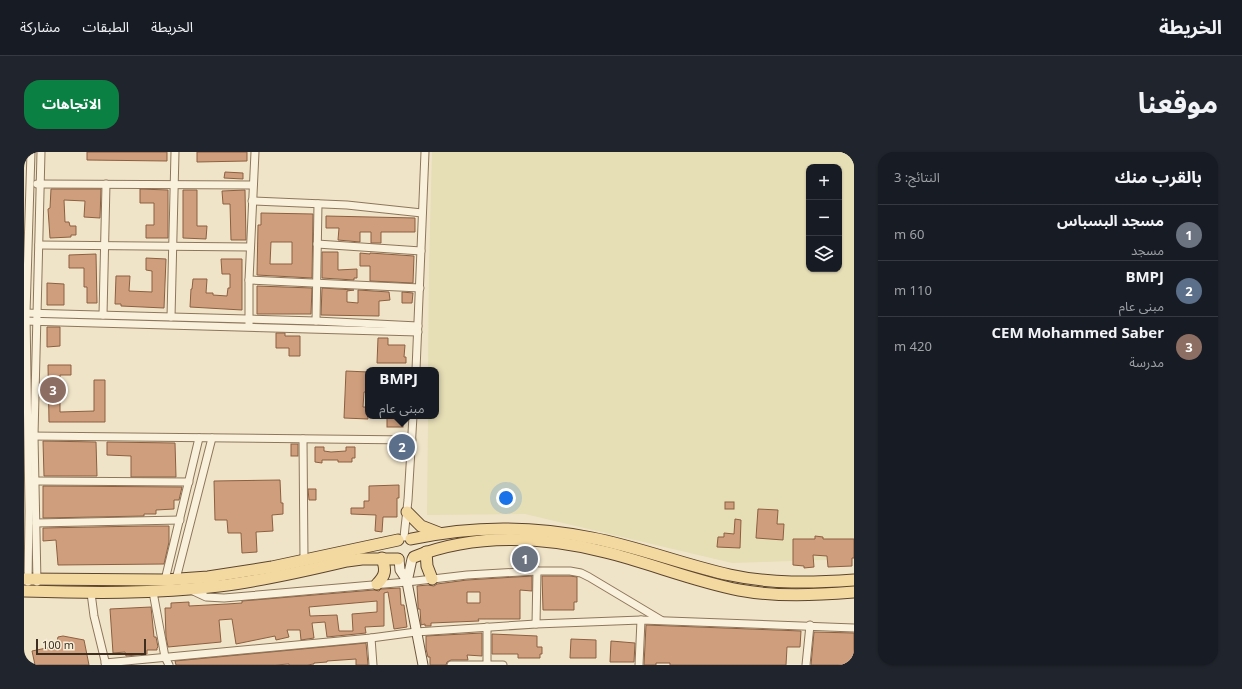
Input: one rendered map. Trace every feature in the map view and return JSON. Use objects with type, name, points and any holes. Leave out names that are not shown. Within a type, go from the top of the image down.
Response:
[{"type":"main road","points":[[407,512],[421,526],[439,534]]},
{"type":"main road","points":[[30,579],[171,580],[240,572],[404,538],[457,532],[502,530],[556,532],[610,542],[711,570],[769,581],[809,583],[854,580]]},
{"type":"main road","points":[[404,538],[416,544],[416,554],[413,558]]},
{"type":"main road","points":[[398,559],[393,549],[394,546],[404,538]]},
{"type":"main road","points":[[30,591],[92,593],[153,592],[188,589],[247,582],[347,561],[382,558],[405,561],[426,552],[451,545],[518,540],[547,542],[606,552],[705,582],[740,590],[793,595],[854,592]]},
{"type":"main road","points":[[426,552],[427,566],[432,579]]},
{"type":"main road","points":[[377,584],[385,572],[382,558]]},
{"type":"street","points":[[30,591],[29,436],[25,313],[31,152]]},
{"type":"street","points":[[30,579],[36,523],[35,481],[29,436],[37,322],[41,152]]},
{"type":"street","points":[[171,317],[175,152]]},
{"type":"street","points":[[249,323],[250,246],[255,152]]},
{"type":"street","points":[[416,367],[425,152]]},
{"type":"street","points":[[30,184],[253,185]]},
{"type":"street","points":[[103,315],[106,184]]},
{"type":"street","points":[[252,201],[347,205],[422,213]]},
{"type":"street","points":[[316,321],[318,204]]},
{"type":"street","points":[[39,245],[105,244],[250,246]]},
{"type":"street","points":[[317,244],[421,251]]},
{"type":"street","points":[[249,280],[420,288]]},
{"type":"street","points":[[25,313],[103,315],[111,320],[418,329]]},
{"type":"street","points":[[25,321],[111,320],[171,317],[249,323],[316,321],[418,329]]},
{"type":"street","points":[[404,538],[413,419]]},
{"type":"street","points":[[29,436],[412,440]]},
{"type":"street","points":[[171,580],[180,520],[199,438]]},
{"type":"street","points":[[171,580],[212,438]]},
{"type":"street","points":[[303,439],[304,559]]},
{"type":"street","points":[[35,481],[189,482]]},
{"type":"street","points":[[185,500],[195,501]]},
{"type":"street","points":[[36,523],[180,520]]},
{"type":"street","points":[[406,580],[413,558]]},
{"type":"street","points":[[398,559],[400,570],[406,580],[423,665]]},
{"type":"street","points":[[536,624],[537,570]]},
{"type":"street","points":[[188,589],[206,597],[224,598],[406,580],[432,579],[467,574],[537,570],[570,570],[581,573],[661,620]]},
{"type":"street","points":[[153,592],[165,657],[169,665]]},
{"type":"street","points":[[92,593],[94,616],[106,664],[165,657],[371,638],[416,632],[536,624],[661,620],[854,628]]},
{"type":"street","points":[[639,665],[641,620]]},
{"type":"street","points":[[806,665],[810,625]]},
{"type":"street","points":[[487,664],[488,628]]},
{"type":"street","points":[[371,638],[373,665]]},
{"type":"street","points":[[451,665],[503,665]]},
{"type":"shaded area","points":[[432,152],[854,152],[854,559],[732,563],[525,514],[427,515],[428,419],[439,419],[439,367],[428,367]]},
{"type":"building","points":[[87,152],[167,152],[167,161],[87,160]]},
{"type":"building","points":[[197,152],[247,152],[247,161],[197,162]]},
{"type":"building","points":[[225,172],[243,173],[243,179],[224,178]]},
{"type":"building","points":[[51,189],[101,189],[100,218],[84,217],[85,201],[64,200],[65,222],[69,222],[70,226],[76,226],[76,235],[71,235],[71,237],[50,238],[48,209],[50,208]]},
{"type":"building","points":[[140,189],[168,190],[168,238],[146,238],[146,225],[154,225],[154,203],[140,203]]},
{"type":"building","points":[[183,190],[197,190],[197,226],[207,226],[206,239],[183,238]]},
{"type":"building","points":[[245,190],[246,240],[231,240],[230,204],[223,204],[222,191]]},
{"type":"building","points":[[261,213],[313,214],[312,278],[257,275],[258,225],[261,225]],"holes":[[[271,242],[292,242],[292,264],[270,264]]]},
{"type":"building","points":[[326,216],[415,218],[415,232],[381,232],[381,243],[371,243],[371,232],[360,232],[360,242],[338,240],[339,228],[326,228]]},
{"type":"building","points":[[322,252],[338,252],[338,270],[357,269],[357,278],[354,278],[354,280],[322,278]]},
{"type":"building","points":[[360,253],[414,256],[413,283],[370,281],[370,266],[360,266]]},
{"type":"building","points":[[96,254],[97,303],[87,303],[87,287],[84,287],[84,268],[69,268],[69,255]]},
{"type":"building","points":[[146,258],[166,259],[164,308],[121,306],[121,304],[115,304],[116,276],[130,276],[129,291],[152,292],[152,271],[146,270]]},
{"type":"building","points":[[221,259],[242,259],[242,310],[190,307],[193,279],[207,279],[206,293],[227,296],[228,288],[230,288],[230,274],[222,274]]},
{"type":"building","points":[[47,283],[64,284],[64,305],[47,305]]},
{"type":"building","points":[[257,286],[312,288],[311,314],[257,314]]},
{"type":"building","points":[[322,288],[354,290],[347,291],[347,302],[358,303],[358,290],[389,292],[390,300],[379,301],[379,316],[321,315]]},
{"type":"building","points":[[402,292],[413,293],[412,303],[402,303]]},
{"type":"building","points":[[47,327],[60,327],[60,346],[47,347]]},
{"type":"building","points":[[276,333],[285,333],[285,336],[300,336],[300,356],[289,356],[289,348],[276,348]]},
{"type":"building","points":[[378,338],[388,338],[388,345],[405,345],[404,357],[406,357],[406,363],[377,363]]},
{"type":"building","points":[[48,365],[71,365],[71,375],[60,375],[60,412],[94,411],[94,380],[105,380],[105,422],[49,422]]},
{"type":"building","points":[[346,371],[365,372],[363,407],[365,407],[365,419],[344,418]]},
{"type":"building","points":[[387,419],[403,419],[403,427],[387,427]]},
{"type":"building","points":[[43,441],[96,442],[97,476],[44,476]]},
{"type":"building","points":[[107,442],[175,443],[176,477],[131,477],[131,456],[107,455]]},
{"type":"building","points":[[291,444],[298,444],[298,456],[291,456]]},
{"type":"building","points":[[315,447],[324,447],[324,451],[331,452],[346,451],[346,447],[355,447],[355,458],[352,458],[352,462],[322,460],[322,463],[315,462]]},
{"type":"building","points":[[280,480],[283,514],[272,515],[273,531],[256,532],[257,552],[242,553],[241,533],[228,533],[227,520],[215,520],[214,481]]},
{"type":"building","points":[[399,485],[397,517],[383,517],[382,532],[375,531],[376,515],[351,514],[351,508],[364,508],[364,501],[369,501],[369,486]]},
{"type":"building","points":[[43,486],[182,487],[179,500],[174,500],[174,509],[156,510],[156,514],[144,514],[144,516],[43,518]]},
{"type":"building","points":[[308,489],[316,489],[316,500],[309,500]]},
{"type":"building","points":[[725,502],[734,502],[734,509],[725,509]]},
{"type":"building","points":[[758,509],[778,510],[777,524],[784,524],[783,540],[756,538]]},
{"type":"building","points":[[735,519],[741,520],[740,548],[717,547],[718,537],[724,537],[724,533],[734,534]]},
{"type":"building","points":[[169,526],[169,542],[164,564],[58,565],[56,540],[43,541],[43,528]]},
{"type":"building","points":[[815,536],[823,537],[823,539],[854,539],[854,558],[852,558],[852,566],[828,567],[827,556],[813,555],[814,567],[804,568],[804,566],[793,565],[793,539],[815,539]]},
{"type":"building","points":[[532,576],[532,591],[520,590],[520,619],[478,619],[479,621],[431,623],[431,626],[425,626],[425,624],[421,625],[420,609],[418,609],[417,586],[434,586],[437,584],[467,580]],"holes":[[[467,592],[480,592],[480,603],[467,603]]]},
{"type":"building","points":[[542,576],[577,577],[577,602],[574,602],[574,610],[543,610]]},
{"type":"building","points":[[400,588],[401,605],[404,605],[407,627],[394,629],[388,592],[384,593],[384,626],[365,627],[366,633],[327,637],[325,622],[312,623],[314,638],[301,640],[300,630],[287,630],[289,637],[276,640],[275,636],[236,644],[232,619],[219,620],[221,642],[168,647],[166,637],[165,608],[171,608],[171,603],[189,602],[189,606],[242,603],[242,601],[374,590],[379,591],[381,589]],"holes":[[[377,601],[377,612],[352,614],[353,631],[339,631],[337,615],[310,616],[309,607]]]},
{"type":"building","points":[[151,607],[154,637],[156,637],[158,647],[157,650],[147,650],[147,654],[126,656],[125,652],[113,653],[110,609]]},
{"type":"building","points":[[646,625],[801,631],[800,647],[787,647],[786,665],[670,665],[670,663],[656,663],[656,665],[644,665]]},
{"type":"building","points":[[814,632],[854,633],[854,665],[811,665]]},
{"type":"building","points":[[482,633],[482,656],[467,655],[468,660],[451,660],[447,662],[446,665],[430,665],[430,657],[428,657],[426,649],[426,636]]},
{"type":"building","points":[[492,634],[537,636],[537,647],[542,647],[542,654],[540,654],[540,658],[518,658],[518,654],[492,654]]},
{"type":"building","points":[[63,636],[84,640],[89,665],[35,665],[32,651],[56,646],[58,637]]},
{"type":"building","points":[[571,639],[596,640],[596,658],[570,658]]},
{"type":"building","points":[[611,641],[635,643],[634,662],[610,662]]},
{"type":"building","points":[[366,643],[368,665],[356,665],[356,659],[327,661],[307,665],[176,665],[175,661]]},
{"type":"place","name":"CEM Mohammed Saber","points":[[53,390]]},
{"type":"place","name":"BMPJ","points":[[402,447]]},
{"type":"place","name":"مسجد البسباس","points":[[525,559]]}]
